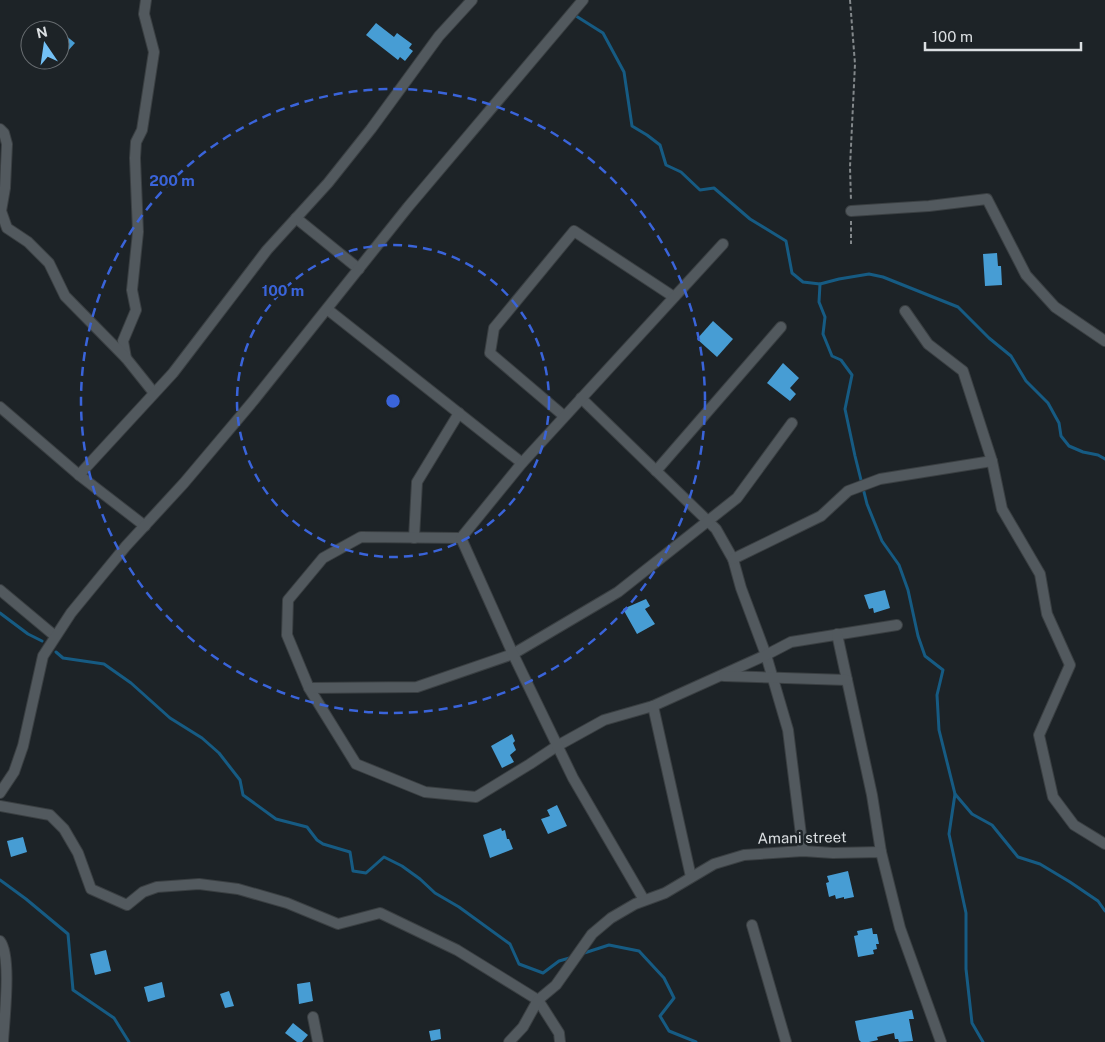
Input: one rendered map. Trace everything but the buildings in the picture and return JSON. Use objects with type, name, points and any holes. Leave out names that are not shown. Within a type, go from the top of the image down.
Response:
[{"type":"street","points":[[126,358],[123,341],[136,310],[132,290],[138,232],[135,167],[136,142],[142,130],[154,52],[144,14],[146,0]]},
{"type":"street","points":[[79,475],[173,373],[267,250],[328,183],[371,129],[439,36],[472,0]]},
{"type":"street","points":[[0,793],[14,772],[24,746],[43,656],[55,636],[88,592],[254,400],[408,207],[583,0]]},
{"type":"street","points":[[0,128],[4,133],[7,144],[5,188],[1,211],[7,228],[28,242],[49,263],[65,296],[126,358],[154,394]]},
{"type":"street","points":[[851,211],[929,206],[987,199],[1026,275],[1055,307],[1105,341]]},
{"type":"street","points":[[296,218],[359,269]]},
{"type":"street","points":[[564,416],[490,352],[494,328],[574,232],[674,297]]},
{"type":"street","points":[[461,538],[522,463],[723,244]]},
{"type":"street","points":[[327,309],[522,463]]},
{"type":"street","points":[[904,311],[928,344],[963,371],[992,461],[1002,509],[1040,574],[1047,614],[1070,665],[1039,735],[1053,797],[1074,825],[1105,844]]},
{"type":"street","points":[[656,471],[781,327]]},
{"type":"street","points":[[581,398],[716,529],[733,559],[741,588],[766,655],[788,730],[803,851]]},
{"type":"street","points":[[0,407],[79,475],[145,526]]},
{"type":"street","points":[[414,538],[417,482],[459,413]]},
{"type":"street","points":[[309,688],[417,687],[513,654],[618,592],[737,498],[792,423]]},
{"type":"street","points":[[733,559],[821,516],[848,491],[880,480],[992,461]]},
{"type":"street","points":[[461,538],[361,537],[323,558],[288,600],[287,635],[309,688],[356,764],[425,792],[476,797],[557,746],[604,720],[653,706],[791,642],[897,625]]},
{"type":"street","points":[[461,538],[557,746],[644,900]]},
{"type":"street","points":[[0,590],[55,636]]},
{"type":"street","points":[[837,634],[872,795],[881,852],[900,928],[941,1042]]},
{"type":"street","points":[[721,675],[847,680]]},
{"type":"street","points":[[653,706],[691,877]]},
{"type":"street","points":[[0,806],[50,814],[64,829],[78,853],[91,889],[127,905],[143,892],[157,887],[200,884],[238,889],[287,903],[338,924],[380,913],[457,950],[538,1000],[559,1033],[560,1042]]},
{"type":"street","name":"Amani street","points":[[509,1042],[524,1027],[538,1000],[556,985],[592,934],[611,918],[635,904],[665,893],[714,864],[744,855],[803,851],[833,853],[881,852]]},
{"type":"street","points":[[752,925],[786,1042]]},
{"type":"street","points":[[0,941],[3,944],[7,969],[4,1042]]},
{"type":"street","points":[[313,1017],[318,1042]]},
{"type":"path","points":[[850,0],[855,64],[850,167],[851,244]]},
{"type":"waterway","points":[[576,16],[603,33],[624,72],[632,126],[660,145],[666,165],[681,172],[700,190],[714,188],[750,219],[786,241],[792,273],[803,282],[820,284],[869,274],[883,277],[958,307],[989,338],[1011,356],[1026,381],[1048,403],[1059,423],[1061,436],[1069,446],[1105,459]]},
{"type":"waterway","points":[[820,284],[819,302],[825,317],[823,334],[832,356],[841,360],[852,375],[845,409],[867,504],[882,541],[899,565],[908,590],[918,636],[925,656],[943,670],[937,695],[939,730],[955,794],[972,814],[992,825],[1018,857],[1040,864],[1070,882],[1098,901],[1105,911]]},
{"type":"waterway","points":[[0,613],[28,634],[42,641]]},
{"type":"waterway","points":[[56,652],[63,658],[104,664],[131,683],[170,718],[202,738],[219,753],[240,780],[243,795],[276,819],[307,827],[317,840],[323,844],[350,852],[353,871],[366,873],[384,857],[402,866],[435,893],[459,907],[510,944],[519,964],[543,973],[559,961],[573,957]]},
{"type":"waterway","points":[[955,794],[949,834],[966,913],[966,969],[972,1023],[983,1042]]},
{"type":"waterway","points":[[0,880],[68,934],[73,990],[114,1018],[129,1042]]},
{"type":"waterway","points":[[581,954],[609,945],[639,951],[664,978],[674,998],[660,1016],[669,1031],[696,1042]]}]
